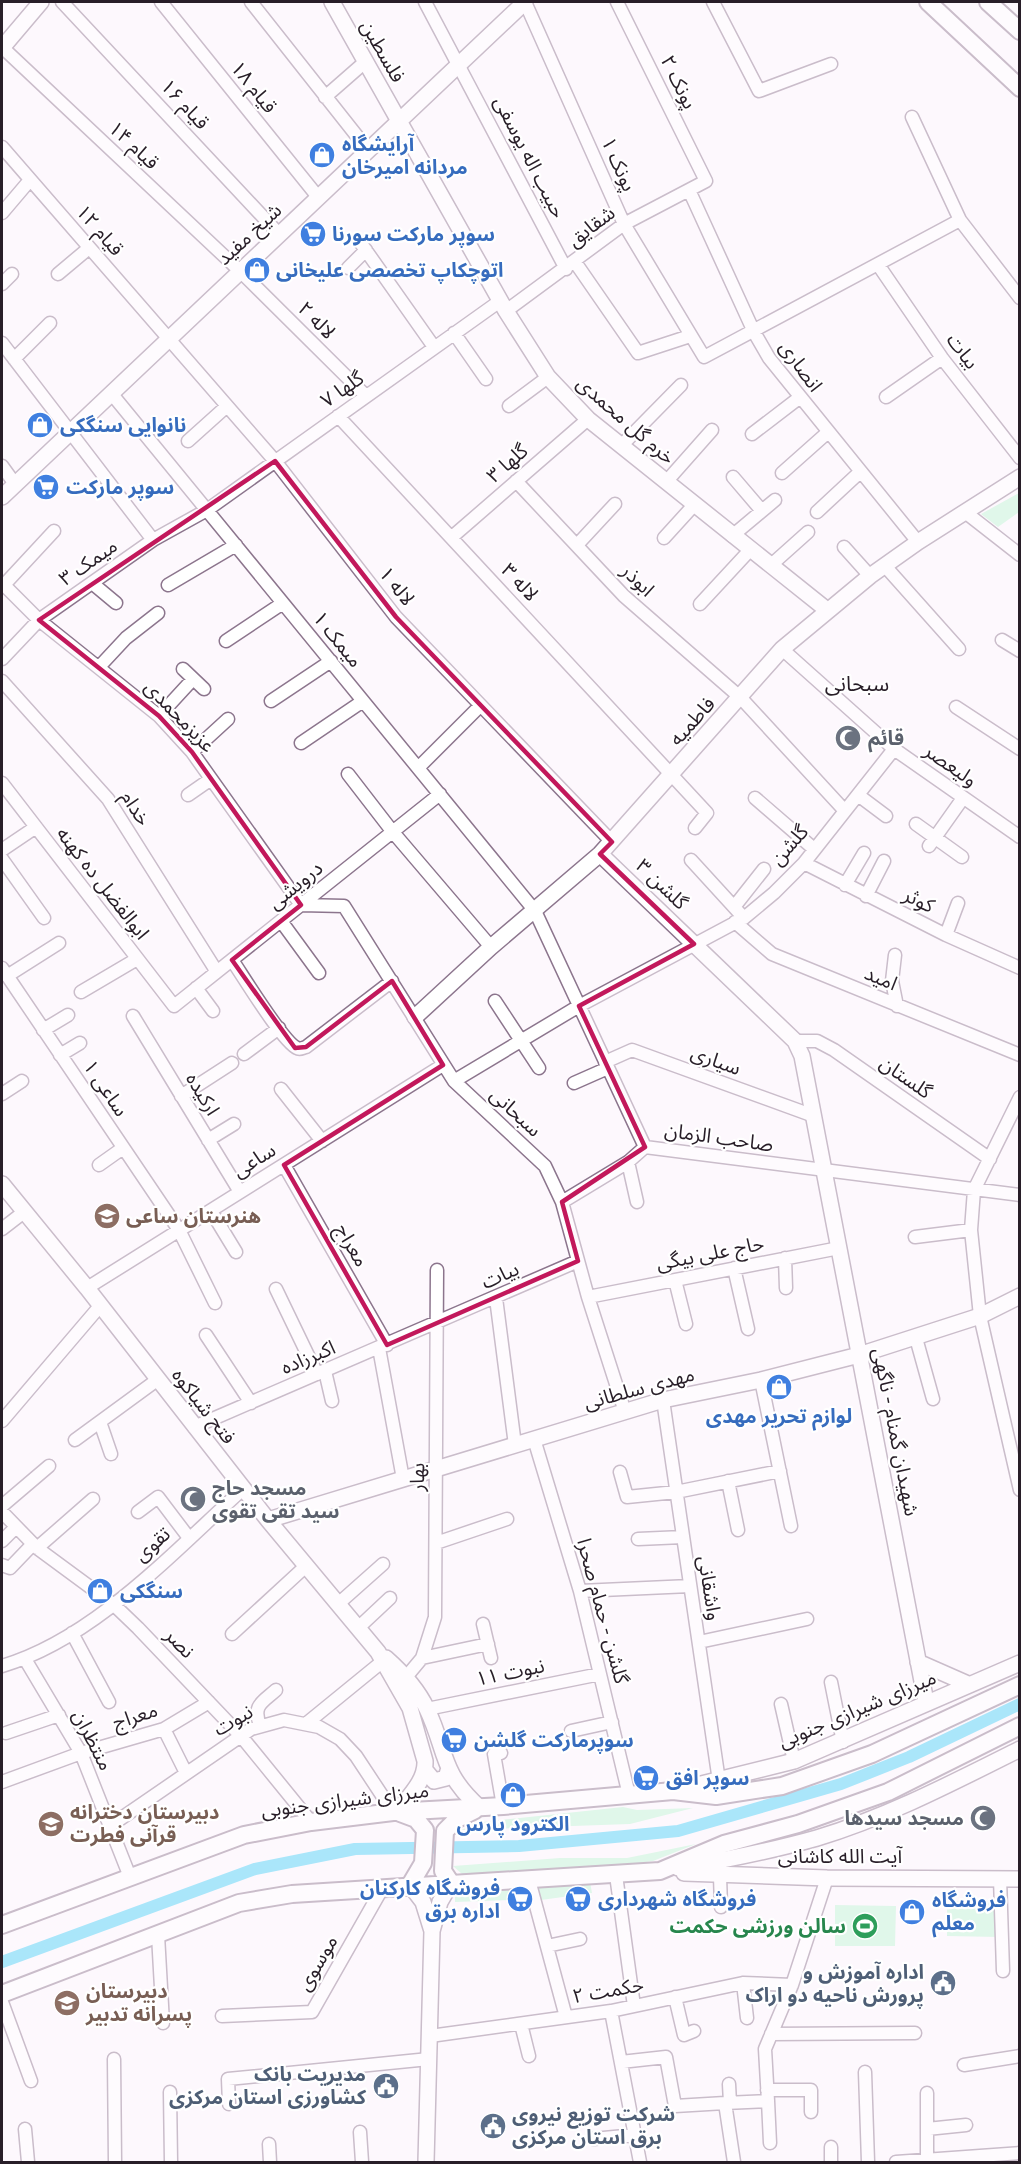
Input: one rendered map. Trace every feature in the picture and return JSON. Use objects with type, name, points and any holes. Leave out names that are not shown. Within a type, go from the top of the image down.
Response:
[{"type":"main road","points":[[928,2],[1020,88]]},
{"type":"main road","points":[[988,2],[1020,31]]},
{"type":"main road","name":"میرزای شیرازی جنوبی","points":[[2,1925],[244,1835],[311,1822],[395,1812],[503,1806],[673,1791],[716,1796],[782,1786],[872,1754],[1020,1685]]},
{"type":"main road","points":[[2,1994],[239,1904],[292,1894],[660,1871],[724,1844],[798,1824],[888,1792],[1020,1726]]},
{"type":"main road","points":[[451,1883],[443,1871],[445,1830],[457,1819],[479,1807]]},
{"type":"main road","points":[[395,1812],[416,1819],[425,1830],[423,1863],[410,1885]]},
{"type":"street","points":[[2,48],[42,2]]},
{"type":"street","name":"قیام ۱۶","points":[[62,2],[279,234]]},
{"type":"street","name":"قیام ۱۸","points":[[160,2],[318,197]]},
{"type":"street","points":[[251,2],[368,150]]},
{"type":"street","name":"فلسطین","points":[[332,2],[399,120]]},
{"type":"street","name":"حبیب اله یوسفی","points":[[425,2],[570,266],[638,353],[690,336]]},
{"type":"street","name":"پونک ۲","points":[[617,2],[706,181]]},
{"type":"street","points":[[713,2],[759,91],[831,64]]},
{"type":"street","name":"شیخ مفید","points":[[2,496],[521,3]]},
{"type":"street","name":"پونک ۱","points":[[521,3],[624,224],[704,357],[754,332]]},
{"type":"street","name":"قیام ۱۴","points":[[2,48],[240,271]]},
{"type":"street","points":[[325,97],[365,62]]},
{"type":"street","points":[[912,117],[960,219],[1019,296]]},
{"type":"street","name":"خرم گل محمدی","points":[[399,120],[503,306],[548,377],[588,419],[827,610]]},
{"type":"street","name":"قیام ۱۲","points":[[2,147],[168,339]]},
{"type":"street","points":[[2,213],[30,180]]},
{"type":"street","name":"شقایق","points":[[503,306],[570,266],[624,224],[706,181]]},
{"type":"street","name":"انصاری","points":[[689,190],[754,332],[769,358],[827,433],[918,542]]},
{"type":"street","points":[[754,332],[879,266],[960,219]]},
{"type":"street","points":[[348,268],[363,246],[434,347]]},
{"type":"street","points":[[58,274],[89,248]]},
{"type":"street","name":"بیات","points":[[879,266],[942,358],[1020,458]]},
{"type":"street","name":"لاله ۲","points":[[240,271],[366,396]]},
{"type":"street","points":[[2,284],[12,274]]},
{"type":"street","name":"گلها ۷","points":[[207,510],[454,333],[503,306]]},
{"type":"street","points":[[14,359],[50,323]]},
{"type":"street","points":[[454,333],[486,379]]},
{"type":"street","name":"لاله ۱","points":[[168,339],[275,461],[396,617],[612,842]]},
{"type":"street","points":[[2,343],[153,540]]},
{"type":"street","points":[[886,397],[942,358]]},
{"type":"street","points":[[509,406],[548,377]]},
{"type":"street","points":[[621,446],[681,385]]},
{"type":"street","name":"میمک ۱","points":[[111,393],[535,910]]},
{"type":"street","points":[[752,434],[799,398]]},
{"type":"street","points":[[188,441],[227,406]]},
{"type":"street","name":"لاله ۳","points":[[338,416],[707,813],[696,828]]},
{"type":"street","name":"گلها ۳","points":[[452,537],[588,419]]},
{"type":"street","points":[[666,482],[712,430]]},
{"type":"street","points":[[782,473],[827,433]]},
{"type":"street","points":[[2,466],[15,484]]},
{"type":"street","points":[[817,512],[860,472]]},
{"type":"street","points":[[733,477],[762,511]]},
{"type":"street","name":"فاطمیه","points":[[415,1017],[491,947],[612,842],[782,649],[870,576],[918,542],[1020,477]]},
{"type":"street","name":"ابوذر","points":[[516,481],[624,596],[741,698],[845,811]]},
{"type":"street","points":[[732,536],[775,500]]},
{"type":"street","points":[[576,545],[615,504]]},
{"type":"street","points":[[664,538],[694,505]]},
{"type":"street","name":"میمک ۳","points":[[2,659],[39,620],[153,540],[207,510]]},
{"type":"street","points":[[965,512],[1020,555]]},
{"type":"street","points":[[3,584],[54,531]]},
{"type":"street","points":[[770,566],[808,532]]},
{"type":"street","points":[[168,585],[236,545]]},
{"type":"street","points":[[844,547],[870,576]]},
{"type":"street","points":[[700,604],[750,550]]},
{"type":"street","points":[[885,566],[959,649]]},
{"type":"street","points":[[92,583],[116,603]]},
{"type":"street","name":"عزیزمحمدی","points":[[3,584],[39,620],[159,716],[192,752],[301,905]]},
{"type":"street","points":[[226,640],[283,603]]},
{"type":"street","points":[[99,667],[126,638],[158,613]]},
{"type":"street","points":[[1002,640],[1020,651]]},
{"type":"street","name":"ولیعصر","points":[[782,649],[894,749],[1020,837]]},
{"type":"street","points":[[271,701],[331,661]]},
{"type":"street","points":[[183,669],[204,689]]},
{"type":"street","points":[[159,716],[193,679]]},
{"type":"street","name":"خدام","points":[[2,681],[108,799],[217,972]]},
{"type":"street","points":[[301,743],[363,701]]},
{"type":"street","points":[[422,764],[480,706]]},
{"type":"street","points":[[956,707],[1020,749]]},
{"type":"street","points":[[192,752],[228,719]]},
{"type":"street","name":"گلشن","points":[[454,1081],[579,1006],[740,920],[774,893],[804,863],[894,749]]},
{"type":"street","points":[[348,774],[392,831],[491,947]]},
{"type":"street","points":[[188,795],[212,779]]},
{"type":"street","name":"ابوالفضل ده کهنه","points":[[2,783],[174,1006]]},
{"type":"street","name":"درویشی","points":[[174,1006],[440,794]]},
{"type":"street","points":[[858,795],[886,816]]},
{"type":"street","points":[[755,798],[814,849]]},
{"type":"street","points":[[932,842],[963,798]]},
{"type":"street","points":[[916,824],[932,842],[962,857]]},
{"type":"street","points":[[2,850],[36,827]]},
{"type":"street","points":[[845,885],[864,853]]},
{"type":"street","name":"گلشن ۳","points":[[600,854],[694,944]]},
{"type":"street","points":[[2,859],[44,918]]},
{"type":"street","name":"امید","points":[[692,860],[734,907],[740,920],[772,954],[1020,1055]]},
{"type":"street","points":[[866,896],[884,861]]},
{"type":"street","name":"کوثر","points":[[804,863],[946,935],[1020,968]]},
{"type":"street","points":[[734,907],[764,869]]},
{"type":"street","points":[[946,935],[958,903]]},
{"type":"street","name":"سبحانی","points":[[301,905],[344,906],[454,1081],[545,1166],[562,1202],[588,1297],[625,1412]]},
{"type":"street","name":"صاحب الزمان","points":[[535,910],[645,1147],[974,1191],[1020,1195]]},
{"type":"street","points":[[281,921],[319,973]]},
{"type":"street","points":[[4,972],[59,943]]},
{"type":"street","points":[[694,944],[795,1041],[802,1056],[824,1171]]},
{"type":"street","points":[[895,956],[891,981],[897,1006]]},
{"type":"street","points":[[81,992],[137,959]]},
{"type":"street","points":[[232,960],[279,1028],[295,1048],[300,1049],[306,1047],[392,981]]},
{"type":"street","name":"ساعی ۱","points":[[4,972],[180,1230],[215,1303]]},
{"type":"street","points":[[196,988],[213,1011]]},
{"type":"street","points":[[495,1001],[539,1068]]},
{"type":"street","points":[[43,1030],[68,1015]]},
{"type":"street","name":"ارکیده","points":[[133,1016],[240,1192]]},
{"type":"street","points":[[244,1054],[279,1028]]},
{"type":"street","name":"گلستان","points":[[795,1041],[817,1041],[834,1050],[990,1159]]},
{"type":"street","points":[[60,1055],[80,1043]]},
{"type":"street","name":"سیاری","points":[[574,1083],[632,1050],[814,1116]]},
{"type":"street","points":[[181,1096],[232,1063]]},
{"type":"street","name":"ساعی","points":[[87,1288],[443,1065]]},
{"type":"street","points":[[2,1094],[22,1081]]},
{"type":"street","points":[[281,1089],[322,1141]]},
{"type":"street","points":[[1020,1097],[974,1191],[971,1230],[980,1316],[1020,1490]]},
{"type":"street","points":[[208,1140],[234,1124]]},
{"type":"street","points":[[562,1202],[628,1162],[645,1147]]},
{"type":"street","points":[[99,1165],[123,1148]]},
{"type":"street","points":[[628,1162],[637,1202]]},
{"type":"street","name":"معراج","points":[[284,1165],[383,1347],[403,1479]]},
{"type":"street","name":"شهیدان گمنام - ناگهی","points":[[824,1171],[926,1702]]},
{"type":"street","name":"فتح شیاکوه","points":[[2,1184],[87,1288],[243,1489],[380,1656],[410,1708],[420,1740],[425,1770]]},
{"type":"street","points":[[211,1210],[236,1252]]},
{"type":"street","points":[[2,1229],[24,1212]]},
{"type":"street","points":[[915,1237],[971,1230]]},
{"type":"street","name":"حاج علی بیگی","points":[[588,1297],[839,1248]]},
{"type":"street","points":[[785,1258],[786,1288]]},
{"type":"street","name":"بیات","points":[[437,1324],[578,1261]]},
{"type":"street","points":[[734,1268],[748,1329]]},
{"type":"street","name":"بهار","points":[[407,1676],[422,1658],[435,1617],[437,1270]]},
{"type":"street","points":[[675,1280],[686,1324]]},
{"type":"street","points":[[276,1288],[321,1373],[332,1401]]},
{"type":"street","name":"مهدی سلطانی","points":[[268,1520],[663,1400],[761,1380],[860,1355],[980,1316],[1020,1296]]},
{"type":"street","points":[[496,1298],[516,1445]]},
{"type":"street","points":[[4,1414],[100,1305]]},
{"type":"street","name":"اکبرزاده","points":[[194,1427],[437,1324]]},
{"type":"street","points":[[206,1335],[251,1403]]},
{"type":"street","points":[[916,1338],[933,1399]]},
{"type":"street","points":[[75,1440],[157,1380]]},
{"type":"street","points":[[761,1380],[791,1526]]},
{"type":"street","name":"واشقانی","points":[[663,1400],[719,1781]]},
{"type":"street","points":[[100,1422],[111,1454]]},
{"type":"street","name":"گلشن - حمام صحرا","points":[[534,1439],[580,1591],[629,1795]]},
{"type":"street","points":[[2,1506],[49,1466]]},
{"type":"street","points":[[620,1472],[627,1497],[676,1492],[780,1470]]},
{"type":"street","points":[[728,1481],[738,1530]]},
{"type":"street","name":"تقوی","points":[[2,1666],[25,1659],[72,1633],[113,1604],[243,1489]]},
{"type":"street","points":[[138,1512],[158,1497],[189,1538]]},
{"type":"street","points":[[2,1565],[10,1568],[93,1499]]},
{"type":"street","name":"نصر","points":[[2,1512],[35,1546],[113,1604],[241,1736],[311,1822]]},
{"type":"street","points":[[436,1543],[507,1519]]},
{"type":"street","points":[[2,1541],[16,1527]]},
{"type":"street","points":[[638,1539],[683,1537]]},
{"type":"street","points":[[338,1604],[383,1564]]},
{"type":"street","points":[[232,1634],[306,1566]]},
{"type":"street","points":[[580,1591],[690,1586]]},
{"type":"street","points":[[358,1628],[390,1598]]},
{"type":"street","points":[[699,1642],[807,1619]]},
{"type":"street","points":[[483,1624],[491,1659]]},
{"type":"street","points":[[72,1633],[109,1702]]},
{"type":"street","points":[[422,1658],[488,1644]]},
{"type":"street","points":[[308,1723],[380,1656]]},
{"type":"street","name":"فتح شیاکوه","points":[[380,1656],[407,1676],[427,1709],[448,1771],[465,1794],[479,1807]]},
{"type":"street","name":"منتظران","points":[[25,1659],[81,1753],[130,1877]]},
{"type":"street","points":[[918,1662],[968,1684]]},
{"type":"street","name":"میرزای شیرازی جنوبی","points":[[673,1791],[794,1761],[843,1742],[926,1702],[1020,1663]]},
{"type":"street","name":"نبوت ۱۱","points":[[427,1709],[600,1674]]},
{"type":"street","points":[[831,1682],[843,1742]]},
{"type":"street","points":[[260,1725],[256,1714],[257,1707],[276,1690]]},
{"type":"street","name":"معراج","points":[[2,1782],[81,1753],[164,1729],[209,1702]]},
{"type":"street","points":[[781,1704],[794,1761]]},
{"type":"street","points":[[6,1733],[59,1715]]},
{"type":"street","name":"نبوت","points":[[110,1826],[241,1736],[260,1725],[284,1720],[308,1723],[330,1732],[349,1747],[395,1812]]},
{"type":"street","points":[[571,1731],[612,1722]]},
{"type":"street","points":[[164,1729],[186,1773]]},
{"type":"street","points":[[660,1871],[749,1856],[819,1837],[890,1811],[1020,1749]]},
{"type":"street","points":[[501,1753],[494,1754],[503,1806]]},
{"type":"street","points":[[395,1812],[425,1770],[434,1781],[446,1778],[448,1771]]},
{"type":"street","name":"آیت الله کاشانی","points":[[660,1871],[720,1876],[1020,1879]]},
{"type":"street","points":[[616,1875],[634,2006]]},
{"type":"street","points":[[720,1876],[722,1907]]},
{"type":"street","points":[[770,2143],[765,2049],[792,1985],[827,1878]]},
{"type":"street","points":[[1000,1878],[1003,1971]]},
{"type":"street","points":[[529,1880],[566,2017]]},
{"type":"street","points":[[426,2163],[432,1931],[440,1902],[451,1883]]},
{"type":"street","points":[[410,1885],[423,1902],[432,1931]]},
{"type":"street","name":"موسوی","points":[[222,2016],[312,2012],[383,1887]]},
{"type":"street","points":[[158,1935],[163,2023]]},
{"type":"street","points":[[547,1946],[580,1939]]},
{"type":"street","points":[[743,1983],[747,2018]]},
{"type":"street","name":"حکمت ۲","points":[[430,2036],[611,2011],[743,1983],[792,1985]]},
{"type":"street","points":[[675,1997],[684,2035],[694,2031]]},
{"type":"street","points":[[2,2002],[31,2081]]},
{"type":"street","points":[[611,2011],[640,2163]]},
{"type":"street","points":[[521,2024],[530,2056]]},
{"type":"street","points":[[771,2034],[915,2033]]},
{"type":"street","points":[[964,2065],[1020,2056]]},
{"type":"street","points":[[621,2062],[666,2057],[675,2106],[727,2103],[811,2090],[811,2112]]},
{"type":"street","points":[[114,2059],[115,2163]]},
{"type":"street","points":[[229,2104],[228,2079],[429,2060]]},
{"type":"street","points":[[865,2072],[868,2163]]},
{"type":"street","points":[[729,2084],[727,2103],[734,2163]]},
{"type":"street","points":[[170,2092],[171,2163]]},
{"type":"street","points":[[927,2093],[927,2160]]},
{"type":"street","points":[[927,2129],[966,2125]]},
{"type":"street","points":[[25,2129],[28,2163]]},
{"type":"street","points":[[360,2132],[362,2163]]},
{"type":"street","points":[[593,2139],[635,2135]]},
{"type":"street","points":[[269,2144],[270,2163]]},
{"type":"street","points":[[831,2147],[831,2163]]},
{"type":"street","points":[[896,2163],[993,2159],[1020,2153]]},
{"type":"highlighted area","points":[[275,461],[396,617],[612,842],[600,854],[694,944],[579,1006],[645,1147],[562,1202],[578,1261],[387,1345],[284,1165],[443,1065],[392,981],[306,1047],[295,1048],[232,960],[301,905],[192,752],[159,716],[39,620]]},
{"type":"green space","points":[[1019,493],[1019,512],[998,527],[981,514]]},
{"type":"green space","points":[[623,1807],[637,1810],[693,1808],[630,1824],[461,1830],[483,1822]]},
{"type":"green space","points":[[696,1844],[653,1861],[626,1865],[462,1874],[453,1866],[560,1858],[627,1858]]},
{"type":"green space","points":[[590,1882],[592,1893],[541,1900],[538,1887]]},
{"type":"green space","points":[[510,1886],[513,1900],[455,1902],[455,1890]]},
{"type":"green space","points":[[947,1901],[1000,1901],[999,1937],[947,1936]]},
{"type":"green space","name":"سالن ورزشی حکمت","points":[[835,1905],[896,1906],[895,1946],[835,1946]]},
{"type":"waterway","points":[[2,1962],[255,1869],[355,1849],[519,1846],[678,1831],[841,1784],[909,1757],[1020,1704]]},
{"type":"place","name":"آرایشگاه مردانه امیرخان","points":[[322,155]]},
{"type":"place","name":"سوپر مارکت سورنا","points":[[313,234]]},
{"type":"place","name":"اتوچکاپ تخصصی علیخانی","points":[[257,270]]},
{"type":"place","name":"نانوایی سنگکی","points":[[40,425]]},
{"type":"place","name":"سوپر مارکت","points":[[46,487]]},
{"type":"place","name":"قائم","points":[[848,738]]},
{"type":"place","name":"هنرستان ساعی","points":[[107,1216]]},
{"type":"place","name":"لوازم تحریر مهدی","points":[[779,1387]]},
{"type":"place","name":"مسجد حاج سید تقی تقوی","points":[[193,1499]]},
{"type":"place","name":"سنگکی","points":[[100,1591]]},
{"type":"place","name":"سوپرمارکت گلشن","points":[[454,1740]]},
{"type":"place","name":"سوپر افق","points":[[646,1778]]},
{"type":"place","name":"الکترود پارس","points":[[513,1795]]},
{"type":"place","name":"مسجد سیدها","points":[[983,1818]]},
{"type":"place","name":"دبیرستان دخترانه قرآنی فطرت","points":[[51,1824]]},
{"type":"place","name":"فروشگاه کارکنان اداره برق","points":[[520,1899]]},
{"type":"place","name":"فروشگاه شهرداری","points":[[578,1899]]},
{"type":"place","name":"فروشگاه معلم","points":[[912,1912]]},
{"type":"place","name":"سالن ورزشی حکمت","points":[[865,1926]]},
{"type":"place","name":"اداره آموزش و پرورش ناحیه دو اراک","points":[[943,1983]]},
{"type":"place","name":"دبیرستان پسرانه تدبیر","points":[[67,2003]]},
{"type":"place","name":"مدیریت بانک کشاورزی استان مرکزی","points":[[386,2086]]},
{"type":"place","name":"شرکت توزیع نیروی برق استان مرکزی","points":[[493,2126]]},
{"type":"district","name":"سبحانی","points":[[857,684]]}]
